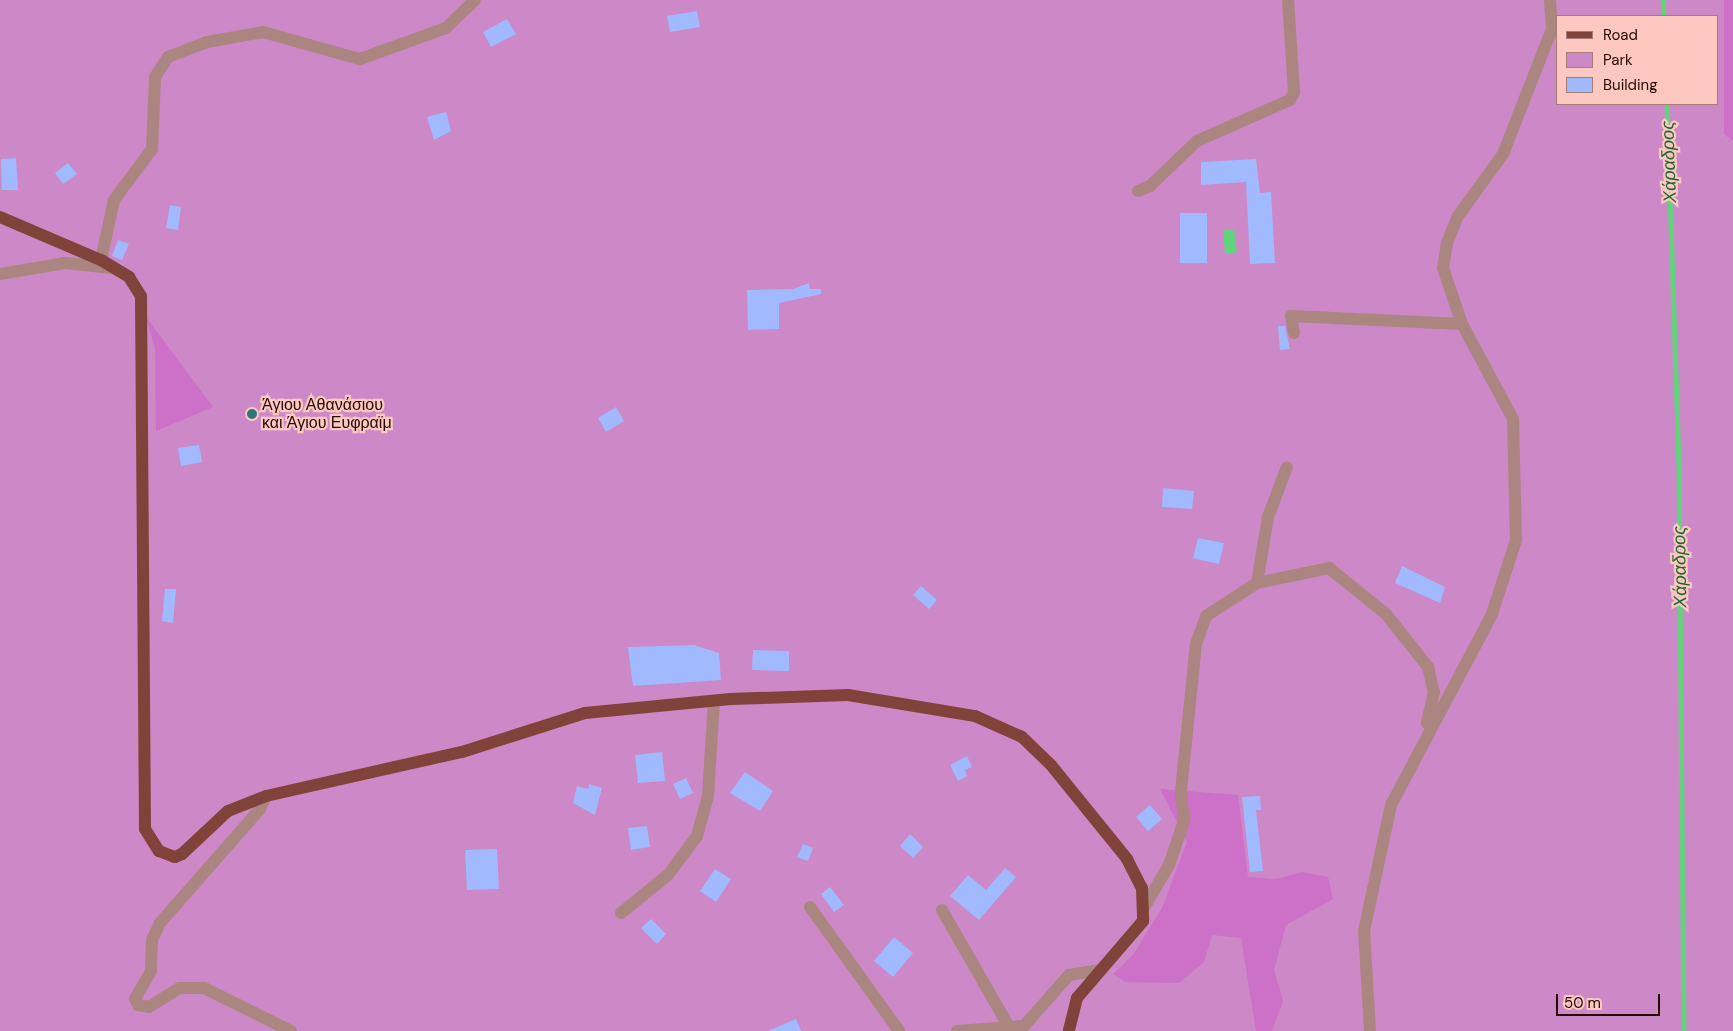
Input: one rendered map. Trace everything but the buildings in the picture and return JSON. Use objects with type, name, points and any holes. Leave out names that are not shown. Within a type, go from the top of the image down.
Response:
[{"type":"main road","points":[[0,217],[101,260],[115,269],[138,289],[143,316],[145,828],[159,852],[175,858],[228,811],[266,796],[462,752],[585,713],[714,701],[875,697],[975,716],[1022,737],[1051,765],[1127,859],[1142,888],[1145,906],[1135,933],[1077,998],[1069,1031]]},
{"type":"street","points":[[101,260],[114,200],[152,149],[155,77],[168,58],[207,42],[263,32],[360,59],[446,28],[475,0]]},
{"type":"street","points":[[1138,191],[1150,186],[1197,141],[1290,100],[1294,92],[1288,0]]},
{"type":"street","points":[[1370,1031],[1364,931],[1391,805],[1424,738],[1492,614],[1516,540],[1513,419],[1462,324],[1443,268],[1447,243],[1458,216],[1503,154],[1552,29],[1550,0]]},
{"type":"street","points":[[0,274],[65,263],[115,269]]},
{"type":"street","points":[[1294,333],[1292,316],[1462,324]]},
{"type":"street","points":[[1257,583],[1268,517],[1286,467]]},
{"type":"street","points":[[1145,906],[1168,866],[1184,821],[1181,790],[1199,629],[1206,616],[1257,583],[1329,568],[1386,614],[1428,668],[1434,692],[1424,738]]},
{"type":"street","points":[[621,913],[668,875],[696,836],[708,796],[714,701]]},
{"type":"street","points":[[266,796],[260,809],[160,923],[152,940],[151,971],[135,999],[138,1005],[149,1007],[180,988],[204,988],[290,1031]]},
{"type":"street","points":[[810,907],[899,1031]]},
{"type":"street","points":[[942,910],[1009,1026]]},
{"type":"street","points":[[956,1031],[1024,1026],[1034,1018],[1070,974],[1100,970]]},
{"type":"green space","points":[[0,0],[1733,0],[1733,1031],[0,1031]]},
{"type":"shaded area","points":[[1724,0],[1733,0],[1733,141],[1724,134]]},
{"type":"shaded area","points":[[1234,229],[1237,252],[1225,254],[1223,230]]},
{"type":"shaded area","points":[[146,317],[213,407],[156,431],[155,348]]},
{"type":"shaded area","points":[[1160,789],[1238,795],[1248,877],[1275,879],[1302,872],[1328,877],[1333,899],[1286,925],[1274,970],[1283,1001],[1272,1031],[1256,1031],[1241,938],[1212,935],[1204,962],[1179,983],[1126,982],[1113,974],[1133,955],[1162,908],[1187,842]]},
{"type":"waterway","name":"Χάραδρος","points":[[1663,0],[1664,15]]},
{"type":"waterway","name":"Χάραδρος","points":[[1667,105],[1679,472],[1684,1031]]},
{"type":"place","name":"Άγιου Αθανάσιου και Άγιου Ευφραϊμ","points":[[252,414]]}]
